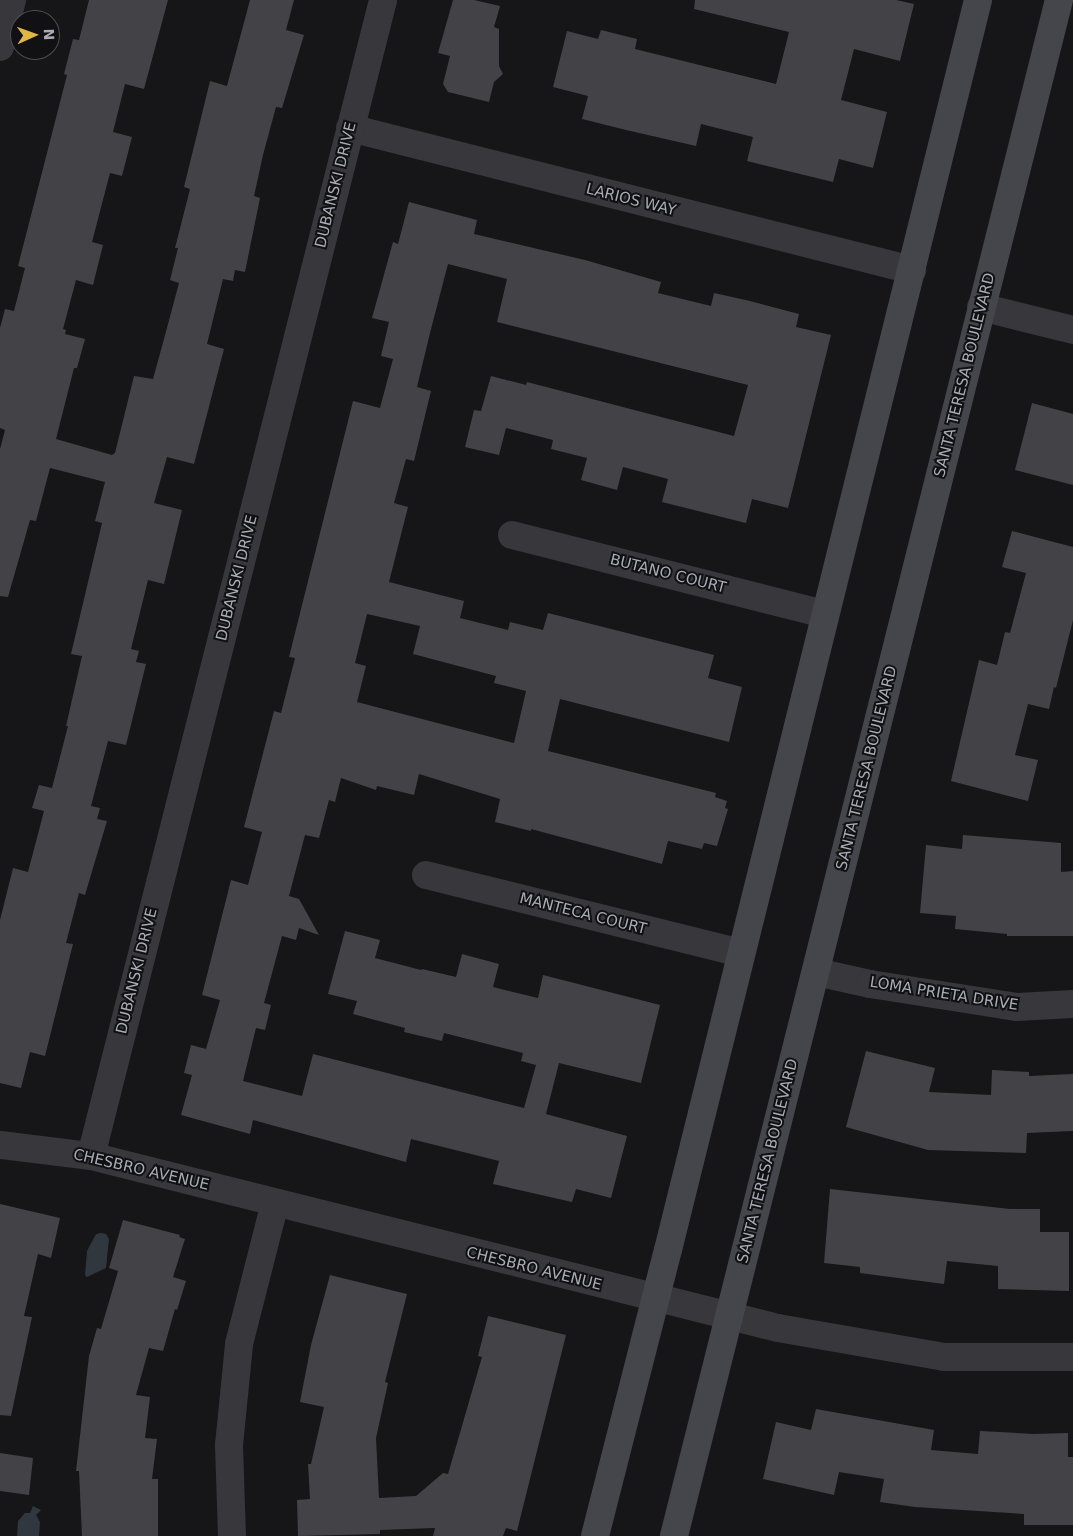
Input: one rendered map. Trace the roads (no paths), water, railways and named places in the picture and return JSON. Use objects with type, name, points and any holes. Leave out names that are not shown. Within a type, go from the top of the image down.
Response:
[{"type":"main road","points":[[595,1536],[978,0]]},
{"type":"main road","name":"SANTA TERESA BOULEVARD","points":[[674,1536],[1059,0]]},
{"type":"street","points":[[0,47],[12,0]]},
{"type":"street","name":"DUBANSKI DRIVE","points":[[91,1156],[383,0]]},
{"type":"street","name":"LARIOS WAY","points":[[350,128],[912,270]]},
{"type":"street","points":[[981,307],[1073,330]]},
{"type":"street","name":"BUTANO COURT","points":[[512,535],[825,614]]},
{"type":"street","name":"MANTECA COURT","points":[[426,875],[741,953]]},
{"type":"street","name":"LOMA PRIETA DRIVE","points":[[816,972],[870,984],[1017,1007],[1073,1004]]},
{"type":"street","name":"CHESBRO AVENUE","points":[[0,1145],[91,1156],[655,1299],[778,1328],[944,1357],[1073,1357]]},
{"type":"street","points":[[232,1536],[229,1445],[240,1344],[275,1203]]}]
